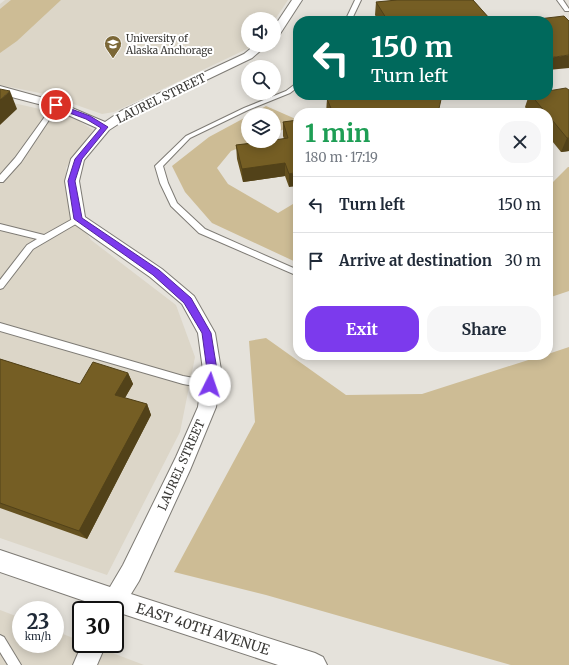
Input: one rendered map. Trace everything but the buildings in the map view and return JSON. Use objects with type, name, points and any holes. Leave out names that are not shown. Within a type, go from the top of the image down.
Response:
[{"type":"street","points":[[281,24],[297,0]]},
{"type":"street","name":"LAUREL STREET","points":[[114,601],[131,573],[183,463],[207,407],[212,370],[206,333],[188,300],[156,273],[121,247],[78,219],[72,181],[78,159],[105,127],[125,114],[248,56],[253,52]]},
{"type":"street","points":[[0,90],[19,93],[56,105],[88,117],[105,127]]},
{"type":"street","name":"EAST 40TH AVENUE","points":[[0,561],[102,601]]},
{"type":"street","name":"EAST 40TH AVENUE","points":[[124,609],[315,665]]},
{"type":"street","points":[[85,665],[90,653]]},
{"type":"lane","points":[[350,16],[358,0]]},
{"type":"lane","points":[[560,0],[567,10]]},
{"type":"lane","points":[[293,88],[288,92],[246,109],[188,137],[159,166],[164,183],[174,204],[202,231],[293,272]]},
{"type":"lane","points":[[0,180],[18,160],[56,105]]},
{"type":"lane","points":[[0,286],[30,247],[78,219]]},
{"type":"lane","points":[[0,227],[44,238]]},
{"type":"lane","points":[[0,327],[183,380],[210,385]]},
{"type":"lane","points":[[0,641],[14,665]]},
{"type":"shaded area","name":"University of Alaska Anchorage","points":[[5,0],[288,0],[280,12],[241,12],[241,52],[114,112],[102,114],[45,94],[0,85],[0,4]]},
{"type":"shaded area","points":[[11,0],[61,0],[17,41],[0,53],[0,9]]},
{"type":"shaded area","points":[[0,100],[71,116],[93,130],[66,168],[69,205],[91,240],[176,305],[195,357],[180,432],[107,575],[0,538]]},
{"type":"shaded area","points":[[281,113],[293,118],[293,124],[281,130]]},
{"type":"shaded area","points":[[241,120],[241,147],[231,151],[217,168],[228,184],[278,213],[293,204],[293,261],[212,223],[185,192],[172,166],[209,137]]},
{"type":"shaded area","points":[[569,167],[569,291],[553,296],[553,182]]},
{"type":"shaded area","points":[[266,338],[293,357],[293,360],[297,360],[346,395],[422,394],[528,360],[553,360],[553,352],[569,347],[569,665],[511,665],[266,595],[174,572],[255,422],[249,341]]},
{"type":"shaded area","points":[[0,610],[12,615],[12,653],[64,653],[64,634],[72,638],[72,653],[113,653],[144,665],[0,665]]},
{"type":"place","name":"University of Alaska Anchorage","points":[[113,59]]},
{"type":"route","points":[[56,105],[88,117],[105,127],[78,159],[72,181],[78,219],[121,247],[156,273],[188,300],[206,333],[212,370],[210,385]]}]
